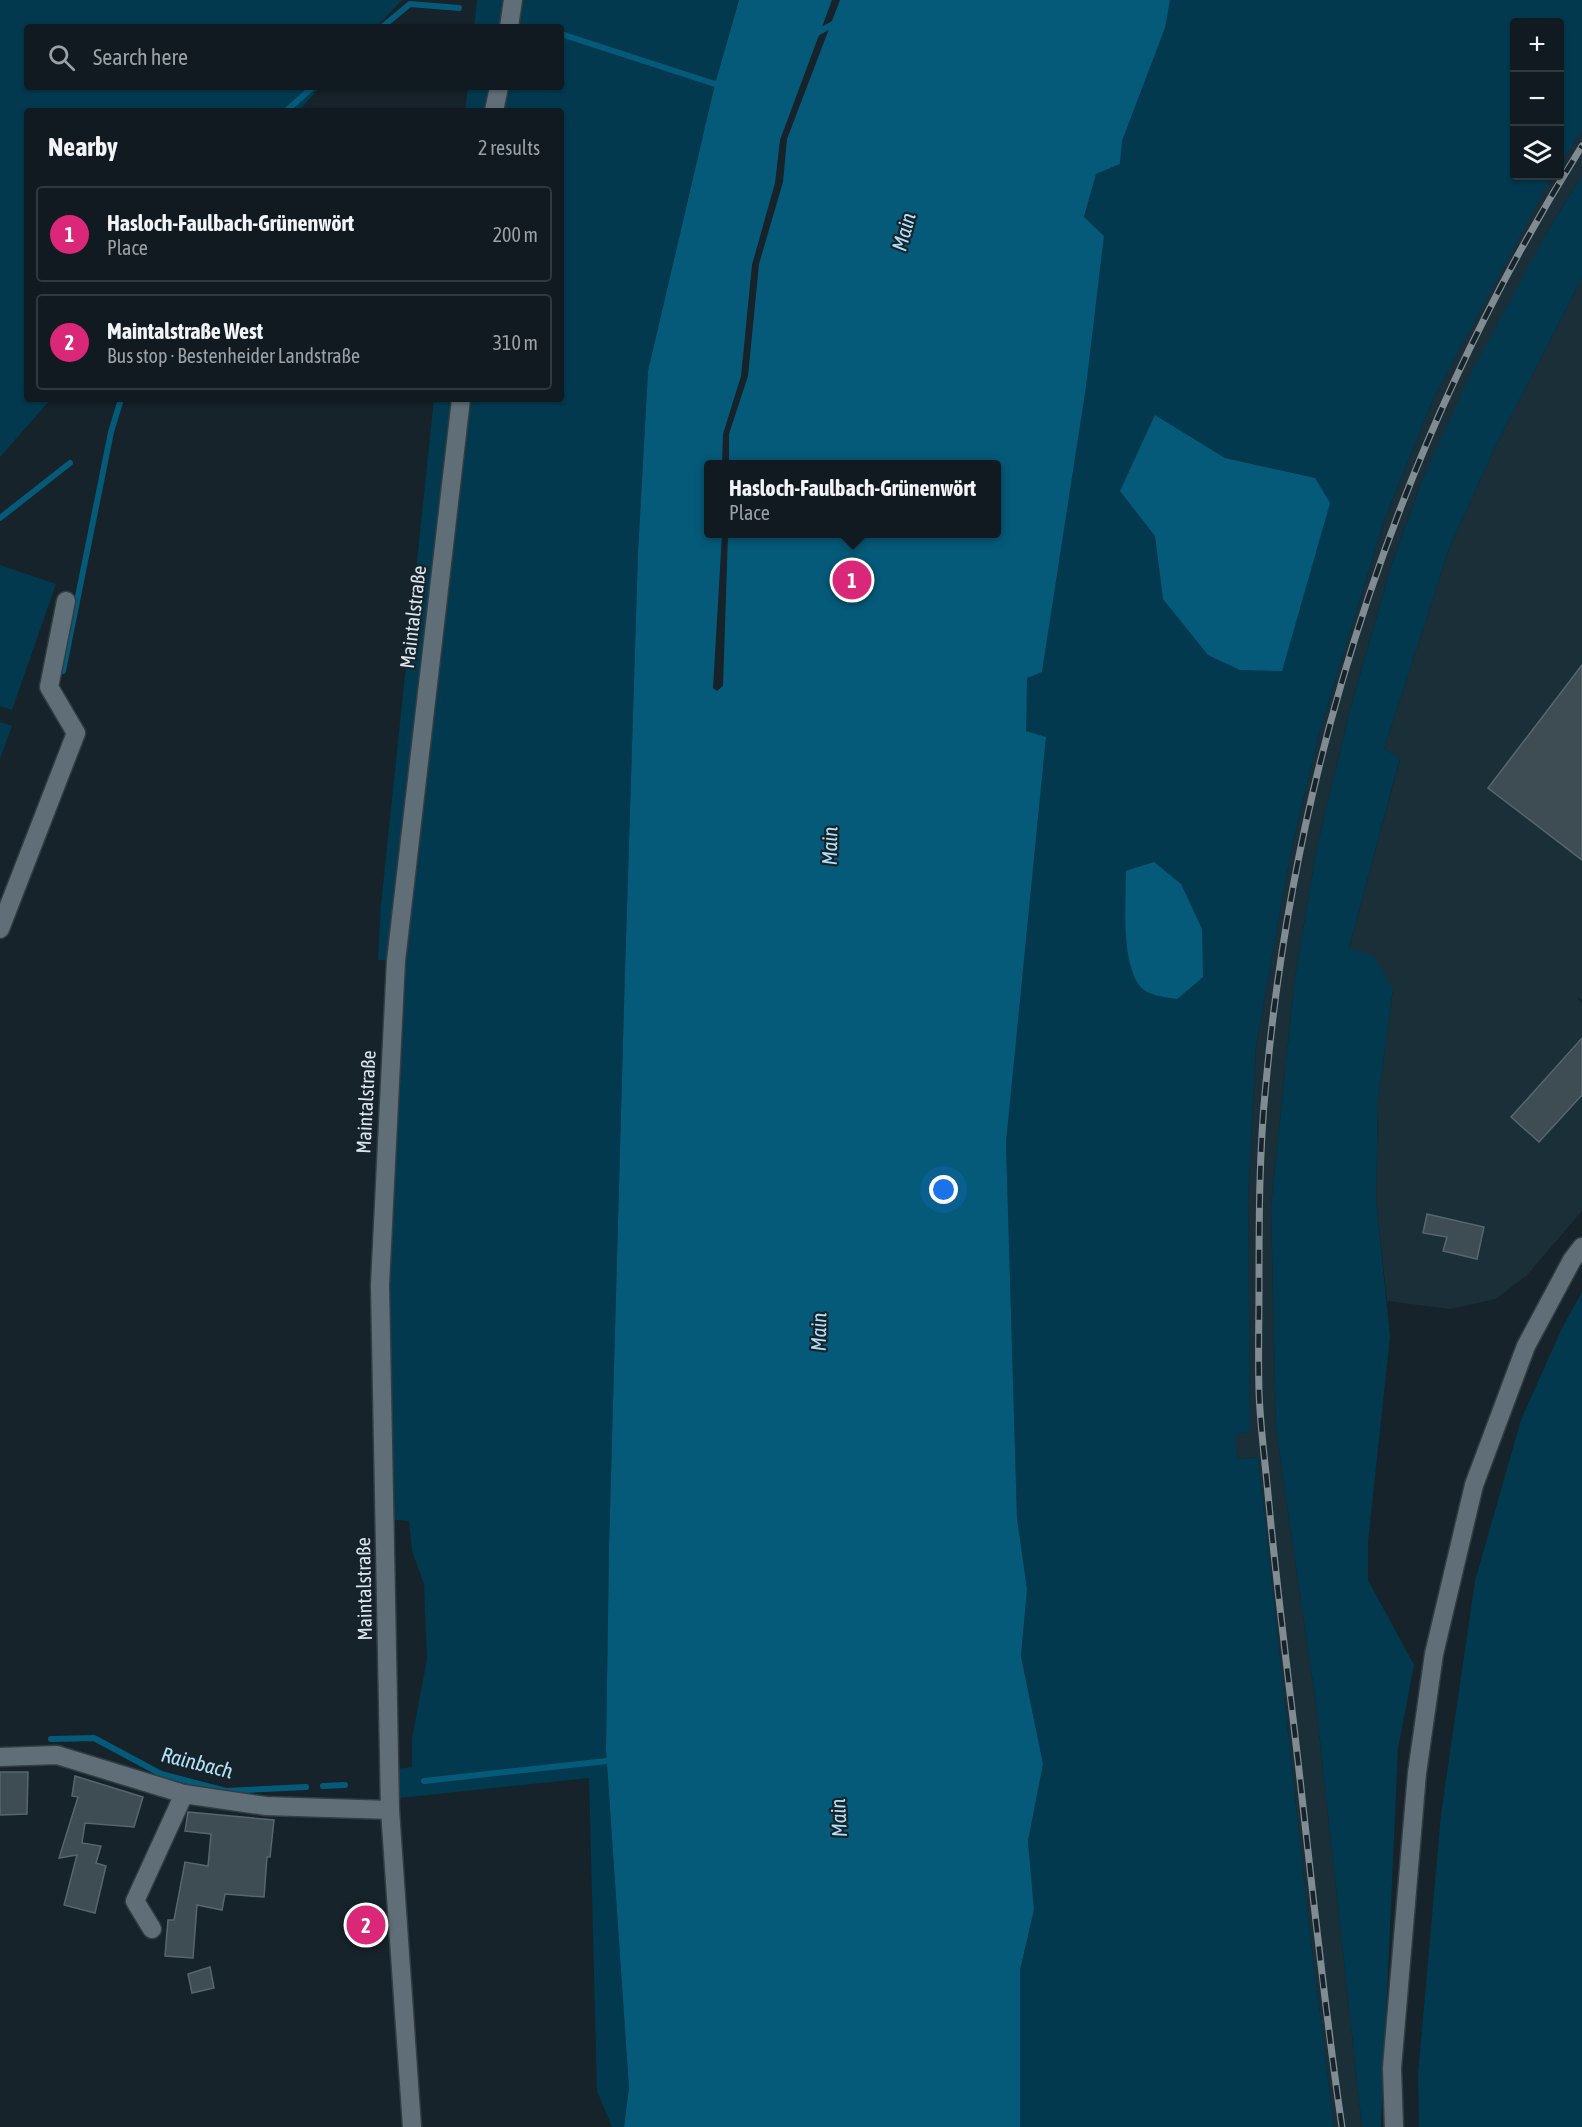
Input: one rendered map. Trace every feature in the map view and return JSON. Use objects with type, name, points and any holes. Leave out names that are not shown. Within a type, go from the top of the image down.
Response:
[{"type":"main road","points":[[509,24],[513,0]]},
{"type":"main road","points":[[494,108],[498,90]]},
{"type":"main road","name":"Maintalstraße","points":[[412,2127],[390,1810],[380,1285],[396,961],[461,402]]},
{"type":"main road","points":[[0,929],[76,733],[49,687],[66,601]]},
{"type":"main road","points":[[1394,2127],[1392,2068],[1417,1773],[1434,1654],[1474,1485],[1526,1346],[1572,1260],[1582,1247]]},
{"type":"main road","points":[[0,1757],[57,1755],[184,1794],[266,1806],[390,1810]]},
{"type":"main road","points":[[152,1929],[135,1901],[184,1794]]},
{"type":"shaded area","points":[[0,0],[402,0],[379,24],[24,24],[24,90],[317,90],[302,108],[24,108],[24,402],[48,402],[0,457]]},
{"type":"shaded area","points":[[477,0],[739,0],[715,84],[648,371],[638,552],[609,1548],[606,1750],[629,2088],[624,2127],[612,2127],[597,2091],[589,1778],[390,1799],[389,1770],[412,1767],[412,1738],[427,1659],[424,1584],[412,1551],[409,1521],[385,1519],[383,1376],[395,961],[378,960],[381,904],[434,402],[564,402],[564,108],[465,108],[468,90],[564,90],[564,24],[474,24]]},
{"type":"shaded area","points":[[1170,0],[1582,0],[1582,131],[1564,158],[1564,18],[1510,18],[1510,180],[1550,180],[1434,397],[1385,518],[1321,727],[1292,846],[1256,1046],[1248,1198],[1250,1431],[1235,1435],[1237,1459],[1258,1457],[1309,1925],[1334,2127],[1020,2127],[1020,1970],[1034,1910],[1028,1841],[1043,1764],[1021,1656],[1027,1589],[1017,1518],[1006,1143],[1046,738],[1026,731],[1026,676],[1042,672],[1086,387],[1104,236],[1084,218],[1096,174],[1120,164],[1122,141],[1165,28]],"holes":[[[1155,415],[1225,458],[1315,478],[1163,599],[1155,536]]]},
{"type":"shaded area","points":[[1582,131],[1582,176],[1550,227],[1423,478],[1392,563],[1351,706],[1317,847],[1295,977],[1271,1206],[1276,1428],[1316,1704],[1362,2127],[1334,2127],[1309,1925],[1258,1457],[1237,1459],[1234,1435],[1250,1431],[1248,1198],[1256,1046],[1292,846],[1321,727],[1385,518],[1434,397],[1548,181],[1564,180],[1564,158]]},
{"type":"shaded area","points":[[1582,176],[1582,278],[1496,445],[1450,546],[1384,749],[1400,758],[1349,948],[1374,956],[1393,989],[1378,1100],[1376,1199],[1390,1337],[1368,1542],[1368,1580],[1414,1665],[1398,1749],[1381,2127],[1362,2127],[1316,1704],[1276,1428],[1271,1206],[1295,977],[1317,847],[1351,706],[1392,563],[1423,478],[1473,369],[1550,227]]},
{"type":"shaded area","points":[[1582,278],[1582,999],[1577,998],[1582,1003],[1582,1211],[1527,1275],[1496,1299],[1450,1309],[1387,1301],[1376,1199],[1378,1100],[1393,989],[1349,948],[1400,759],[1384,749],[1450,546],[1496,445]]},
{"type":"shaded area","points":[[0,565],[56,584],[12,710],[0,706]]},
{"type":"shaded area","points":[[0,722],[12,726],[0,759]]},
{"type":"shaded area","points":[[1582,1292],[1582,2127],[1419,2127],[1418,2075],[1441,1814],[1475,1581],[1521,1420],[1562,1328]]},
{"type":"water","name":"Main","points":[[739,0],[832,0],[780,140],[775,183],[752,265],[741,376],[723,434],[722,460],[704,460],[704,538],[722,538],[713,688],[717,691],[723,686],[728,538],[1001,538],[1001,460],[729,460],[729,434],[748,376],[759,264],[783,182],[787,139],[840,0],[1170,0],[1165,28],[1122,141],[1120,164],[1096,174],[1084,217],[1104,236],[1086,387],[1042,672],[1027,678],[1026,731],[1046,737],[1006,1143],[1017,1518],[1027,1589],[1021,1656],[1043,1764],[1028,1841],[1034,1910],[1020,1970],[1020,2127],[624,2127],[629,2088],[606,1750],[609,1548],[638,552],[648,371],[715,84]]},
{"type":"water","points":[[1155,415],[1225,458],[1315,478],[1330,503],[1282,671],[1240,670],[1208,655],[1163,599],[1155,536],[1120,491]]},
{"type":"water","points":[[1154,862],[1181,884],[1202,929],[1203,977],[1177,999],[1156,995],[1142,989],[1133,974],[1129,961],[1125,914],[1126,871]]},
{"type":"building","points":[[1582,665],[1582,860],[1488,788]]},
{"type":"building","points":[[1582,1038],[1582,1095],[1539,1142],[1511,1117]]},
{"type":"building","points":[[1427,1214],[1484,1227],[1477,1259],[1443,1251],[1447,1237],[1423,1233]]},
{"type":"building","points":[[0,1772],[28,1772],[27,1814],[0,1815]]},
{"type":"building","points":[[75,1776],[143,1797],[134,1827],[85,1823],[82,1843],[101,1846],[96,1863],[106,1866],[95,1913],[64,1905],[77,1855],[59,1858],[78,1797],[72,1796]]},
{"type":"building","points":[[188,1812],[274,1820],[270,1857],[267,1857],[264,1897],[225,1894],[222,1910],[197,1905],[193,1958],[165,1956],[168,1920],[174,1920],[185,1862],[208,1866],[211,1834],[185,1831]]},
{"type":"building","points":[[210,1967],[214,1988],[192,1993],[188,1974]]},
{"type":"waterway","points":[[386,24],[410,4],[459,8]]},
{"type":"waterway","points":[[815,34],[835,23]]},
{"type":"waterway","points":[[564,35],[715,84],[720,81]]},
{"type":"waterway","points":[[289,108],[310,90]]},
{"type":"waterway","points":[[63,671],[111,432],[120,402]]},
{"type":"waterway","points":[[0,518],[70,463]]},
{"type":"waterway","name":"Rainbach","points":[[51,1739],[94,1738],[161,1774],[226,1791],[306,1787]]},
{"type":"waterway","name":"Rainbach","points":[[424,1781],[607,1761]]},
{"type":"waterway","name":"Rainbach","points":[[323,1786],[345,1785]]},
{"type":"railway","points":[[1342,2127],[1280,1606],[1260,1404],[1261,1160],[1266,1083],[1281,959],[1303,836],[1332,715],[1369,596],[1412,479],[1462,364],[1519,253],[1582,146]]},
{"type":"place","name":"Hasloch-Faulbach-Grünenwört","points":[[852,580]]},
{"type":"place","name":"Maintalstraße West","points":[[366,1925]]}]
